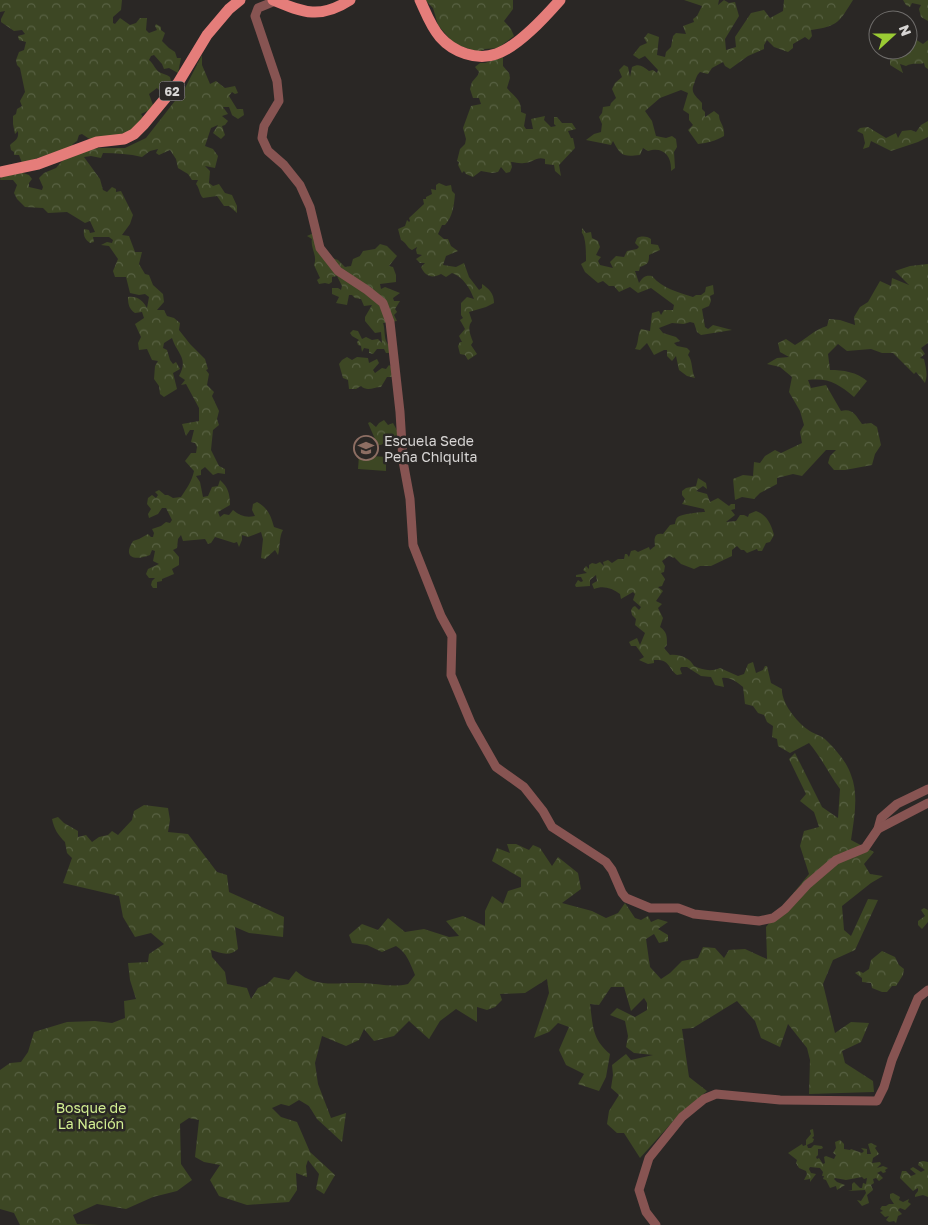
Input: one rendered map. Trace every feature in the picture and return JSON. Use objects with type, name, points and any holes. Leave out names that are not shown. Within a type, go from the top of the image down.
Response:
[{"type":"main road","name":"62","points":[[0,172],[38,164],[97,142],[124,139],[134,134],[178,84],[207,35],[228,10],[240,0]]},
{"type":"main road","points":[[274,0],[307,12],[321,13],[339,7],[350,0]]},
{"type":"main road","points":[[420,0],[439,36],[445,42],[458,51],[470,55],[486,56],[496,54],[514,44],[560,0]]},
{"type":"street","points":[[274,0],[258,8],[255,16],[277,82],[279,101],[264,126],[262,138],[268,151],[284,165],[300,185],[310,207],[320,248],[338,270],[368,290],[383,304],[390,322],[400,412],[403,461],[410,499],[413,544],[441,616],[452,636],[451,675],[471,723],[496,767],[524,787],[543,811],[552,827],[606,862],[626,898],[650,908],[678,908],[694,914],[759,920],[773,918],[785,909],[808,884],[836,860],[866,848],[878,829],[881,818],[897,804],[928,789]]},
{"type":"street","points":[[878,829],[928,803]]},
{"type":"street","points":[[656,1225],[646,1212],[639,1190],[649,1158],[682,1117],[704,1099],[716,1094],[780,1100],[877,1101],[918,998],[928,990]]},
{"type":"green space","points":[[0,0],[122,0],[121,10],[113,17],[113,23],[115,24],[120,18],[130,25],[136,23],[140,18],[147,18],[146,30],[149,33],[157,30],[156,24],[161,27],[161,30],[165,33],[162,41],[175,52],[177,58],[181,58],[178,73],[169,68],[164,69],[154,55],[151,56],[149,60],[156,69],[170,77],[171,81],[165,89],[160,91],[157,88],[149,94],[153,105],[152,109],[141,114],[143,117],[132,135],[91,140],[82,134],[79,135],[77,141],[71,147],[22,163],[19,155],[14,155],[10,145],[18,136],[18,131],[15,134],[13,116],[16,114],[17,109],[22,106],[20,101],[25,92],[20,68],[16,60],[19,52],[24,50],[26,42],[19,40],[18,36],[25,34],[22,30],[14,31],[1,22],[5,11],[0,12]]},
{"type":"green space","points":[[425,0],[513,0],[513,9],[504,21],[514,36],[498,48],[485,49],[479,52],[454,44],[438,25],[433,8]]},
{"type":"green space","points":[[684,0],[719,0],[718,5],[724,0],[729,3],[735,2],[739,16],[725,39],[726,50],[736,47],[735,37],[751,13],[764,10],[770,18],[783,11],[784,0],[853,0],[837,22],[827,27],[811,30],[812,36],[809,40],[805,37],[793,44],[793,48],[788,52],[774,47],[767,40],[764,49],[748,56],[730,69],[723,62],[712,68],[708,74],[700,72],[694,84],[693,92],[702,103],[705,117],[714,111],[719,115],[724,129],[724,136],[711,142],[698,144],[688,130],[693,125],[689,120],[689,114],[683,110],[688,93],[681,90],[660,98],[645,111],[652,121],[656,136],[666,138],[672,136],[676,139],[677,147],[674,152],[675,168],[671,171],[670,161],[666,153],[662,151],[648,151],[643,148],[640,155],[630,156],[621,153],[613,141],[611,145],[586,140],[594,134],[601,132],[602,124],[599,117],[603,107],[610,106],[616,98],[612,89],[615,83],[622,77],[619,70],[624,65],[628,67],[630,77],[632,67],[637,65],[657,73],[658,70],[645,56],[639,59],[633,55],[640,46],[647,43],[644,38],[648,33],[659,37],[657,55],[665,57],[666,52],[671,47],[673,36],[676,33],[686,34],[683,26],[694,22],[693,19],[697,16],[702,6]]},
{"type":"green space","points":[[903,0],[928,0],[928,21],[921,17],[919,9],[921,5],[912,3],[910,7]]},
{"type":"green space","points":[[928,40],[928,69],[924,63],[906,66],[900,64],[903,73],[890,65],[890,60],[918,60],[918,41],[923,44]]},
{"type":"green space","points":[[202,55],[202,65],[210,84],[216,81],[225,88],[235,86],[238,93],[232,92],[229,96],[237,109],[243,109],[244,115],[238,119],[232,115],[229,107],[223,107],[228,114],[222,116],[228,121],[222,126],[225,135],[221,139],[213,133],[218,125],[211,128],[205,146],[213,149],[218,156],[215,168],[205,166],[210,171],[209,183],[213,186],[219,184],[225,193],[232,195],[237,206],[237,213],[229,206],[224,206],[217,196],[203,198],[196,184],[198,180],[192,180],[188,174],[178,168],[176,159],[170,150],[159,155],[156,153],[158,149],[150,151],[142,157],[103,153],[101,158],[84,157],[100,179],[103,190],[107,192],[112,187],[116,189],[116,192],[121,191],[133,215],[130,224],[122,235],[129,236],[135,252],[142,252],[139,264],[145,274],[149,275],[153,285],[163,294],[164,302],[157,310],[164,310],[167,316],[174,318],[180,323],[179,330],[205,359],[208,369],[206,370],[209,374],[207,385],[214,392],[212,396],[219,411],[217,419],[219,425],[213,430],[211,450],[219,466],[225,469],[225,474],[218,473],[213,475],[205,467],[201,470],[201,475],[196,476],[200,482],[203,497],[208,496],[212,487],[218,486],[220,480],[228,491],[230,505],[218,512],[220,517],[224,514],[229,515],[233,510],[243,516],[255,516],[252,510],[253,504],[257,502],[269,513],[274,527],[283,530],[278,555],[275,550],[265,559],[261,558],[263,539],[261,532],[248,537],[242,535],[239,547],[237,542],[234,543],[215,537],[208,544],[205,539],[183,541],[181,535],[178,539],[177,548],[173,550],[179,557],[179,565],[172,569],[174,574],[157,582],[157,588],[153,588],[151,585],[155,578],[149,578],[146,574],[148,569],[159,564],[153,561],[155,551],[152,550],[150,555],[145,557],[135,558],[132,557],[129,551],[133,541],[148,534],[153,537],[152,529],[166,522],[170,523],[172,520],[166,508],[162,508],[158,514],[149,518],[148,514],[151,509],[147,504],[148,498],[152,495],[156,498],[158,495],[155,492],[159,490],[173,498],[181,497],[193,475],[194,471],[185,461],[191,453],[196,453],[197,447],[195,443],[191,442],[194,430],[190,430],[186,436],[182,424],[199,421],[199,408],[186,384],[181,385],[185,380],[179,376],[183,365],[181,356],[172,338],[164,343],[163,348],[167,350],[170,360],[173,364],[176,362],[180,369],[173,373],[177,389],[164,397],[160,394],[159,386],[154,379],[155,366],[158,361],[152,360],[147,349],[139,350],[138,343],[141,337],[135,324],[144,318],[142,312],[135,313],[130,308],[128,302],[128,297],[137,298],[147,308],[149,297],[145,294],[130,293],[126,277],[115,277],[113,271],[118,259],[109,246],[101,245],[107,242],[112,243],[113,240],[109,237],[93,237],[94,242],[90,243],[85,237],[84,229],[89,230],[90,233],[95,232],[90,221],[85,223],[67,212],[48,213],[43,208],[25,207],[14,193],[17,185],[13,180],[0,180],[1,176],[23,173],[29,175],[32,179],[29,187],[42,190],[43,187],[39,178],[44,173],[56,168],[62,161],[87,150],[125,148],[146,138],[185,88]]},
{"type":"green space","points":[[503,57],[503,66],[509,73],[510,78],[507,88],[519,101],[521,112],[526,114],[524,126],[526,129],[533,129],[531,119],[545,116],[544,120],[551,127],[556,126],[554,124],[554,117],[557,117],[562,123],[572,123],[576,129],[568,131],[571,138],[573,138],[575,148],[559,165],[561,176],[555,171],[554,165],[545,164],[545,159],[542,158],[527,163],[511,162],[510,172],[506,173],[501,167],[498,172],[481,171],[473,177],[464,171],[462,173],[458,165],[460,149],[465,144],[466,139],[463,128],[471,106],[481,104],[479,98],[473,98],[470,89],[472,82],[479,72],[475,67],[480,63]]},
{"type":"green space","points":[[928,121],[928,137],[891,151],[871,141],[869,147],[863,149],[865,143],[863,134],[857,131],[860,128],[868,127],[886,138],[896,133],[898,138],[902,131],[911,130],[916,132],[921,125]]},
{"type":"green space","points":[[439,183],[446,186],[451,185],[452,191],[455,194],[454,206],[448,222],[442,225],[438,234],[444,239],[448,239],[451,246],[458,251],[446,256],[443,265],[456,267],[464,263],[469,277],[479,290],[482,288],[482,284],[491,292],[494,300],[494,303],[486,307],[469,312],[472,321],[469,328],[473,342],[471,345],[477,354],[468,360],[465,355],[460,354],[458,346],[462,342],[459,336],[465,329],[460,320],[463,318],[461,315],[461,303],[467,297],[474,299],[466,283],[452,273],[446,277],[441,274],[432,276],[425,273],[421,267],[425,263],[420,263],[416,259],[422,255],[417,254],[417,247],[412,250],[401,240],[398,229],[405,226],[407,220],[410,221],[409,218],[424,204],[423,199],[432,194],[431,189],[436,190],[436,185]]},
{"type":"green space","points":[[582,228],[586,233],[591,232],[592,238],[598,241],[600,247],[596,255],[601,257],[598,261],[600,265],[613,268],[610,262],[616,256],[624,257],[627,251],[639,247],[635,243],[637,238],[647,237],[651,239],[651,244],[658,245],[660,250],[649,255],[648,263],[640,267],[639,271],[635,271],[639,283],[644,277],[652,276],[666,287],[693,297],[701,295],[705,292],[706,287],[713,285],[714,294],[710,296],[709,306],[702,309],[705,327],[708,329],[713,325],[732,330],[701,335],[697,332],[694,323],[690,322],[684,324],[672,323],[659,328],[663,333],[676,337],[680,341],[674,343],[677,346],[687,348],[690,351],[688,355],[695,378],[687,376],[679,370],[676,356],[672,361],[667,356],[667,350],[654,355],[647,343],[640,350],[635,349],[641,329],[650,331],[652,313],[659,311],[661,315],[664,310],[673,310],[674,305],[651,288],[638,293],[630,287],[619,292],[614,286],[609,286],[603,281],[598,283],[585,272],[581,264],[586,261]]},
{"type":"green space","points":[[318,231],[327,256],[338,260],[345,267],[351,266],[353,259],[360,256],[363,251],[375,249],[380,244],[387,246],[397,256],[389,266],[393,267],[396,282],[380,284],[381,289],[385,287],[400,293],[393,298],[394,301],[400,301],[395,309],[397,312],[394,315],[397,321],[383,323],[386,341],[392,353],[386,353],[384,349],[377,349],[373,354],[369,353],[369,349],[364,348],[362,352],[361,346],[357,342],[359,340],[350,333],[353,330],[358,331],[362,339],[366,337],[372,340],[378,339],[382,343],[381,332],[375,333],[365,321],[365,317],[372,305],[364,306],[361,299],[355,298],[352,295],[349,295],[347,305],[336,303],[339,297],[332,294],[332,288],[341,290],[342,286],[337,276],[332,277],[332,282],[329,284],[319,284],[317,280],[320,278],[314,265],[315,258],[312,239],[307,236]]},
{"type":"green space","points":[[928,264],[928,343],[921,348],[925,354],[920,358],[924,359],[927,374],[925,383],[916,372],[914,374],[893,353],[882,353],[871,349],[847,351],[838,344],[828,354],[830,370],[850,372],[859,375],[867,381],[854,397],[828,381],[808,380],[811,388],[826,385],[841,411],[851,412],[862,424],[871,423],[877,427],[881,445],[875,454],[872,465],[834,470],[828,463],[830,456],[836,450],[826,450],[802,476],[793,474],[777,478],[777,484],[760,493],[754,499],[742,497],[735,500],[733,479],[743,475],[753,476],[754,462],[760,463],[765,456],[775,450],[781,453],[802,443],[800,432],[804,425],[800,411],[789,392],[792,377],[780,367],[767,364],[777,358],[789,357],[780,352],[778,343],[786,339],[795,345],[827,326],[829,319],[855,325],[854,317],[860,307],[868,302],[880,281],[891,286],[892,278],[909,285],[895,271],[910,266]]},
{"type":"green space","points":[[347,357],[352,360],[357,357],[368,358],[369,363],[377,359],[379,363],[373,370],[375,373],[382,368],[386,369],[389,365],[393,368],[392,377],[387,377],[381,387],[368,389],[361,386],[356,389],[349,389],[348,380],[343,378],[339,364]]},
{"type":"green space","points":[[384,420],[388,425],[393,423],[399,434],[396,438],[396,445],[390,447],[387,441],[381,445],[374,445],[375,439],[368,423],[370,422],[376,427]]},
{"type":"green space","points":[[359,455],[386,457],[386,471],[358,469]]},
{"type":"green space","name":"Bosque de La Nación","points":[[698,478],[706,483],[707,489],[703,486],[696,491],[707,494],[710,502],[718,498],[729,506],[735,504],[735,509],[731,510],[735,515],[726,522],[736,521],[740,515],[748,517],[749,514],[756,511],[768,520],[774,535],[770,542],[766,543],[762,551],[757,549],[747,553],[737,546],[732,550],[732,556],[711,566],[700,566],[694,569],[681,564],[674,557],[669,556],[662,561],[665,566],[664,572],[661,573],[665,579],[662,586],[658,587],[663,591],[656,601],[662,604],[658,608],[663,618],[660,627],[667,637],[667,645],[664,648],[670,655],[684,657],[694,666],[710,670],[720,668],[738,676],[744,674],[748,664],[753,662],[756,673],[767,666],[771,683],[782,689],[784,700],[798,721],[807,729],[825,739],[847,765],[855,791],[851,840],[874,852],[864,864],[870,874],[883,876],[842,906],[844,930],[851,936],[868,899],[878,900],[855,950],[833,960],[823,984],[835,1033],[851,1022],[869,1023],[861,1042],[842,1051],[845,1063],[873,1081],[874,1092],[809,1094],[810,1060],[807,1048],[788,1024],[780,1047],[761,1038],[755,1021],[737,1001],[693,1028],[682,1029],[689,1077],[707,1091],[676,1118],[640,1158],[624,1133],[617,1133],[607,1124],[609,1111],[619,1095],[611,1088],[612,1065],[626,1054],[631,1060],[653,1055],[634,1053],[626,1047],[628,1036],[625,1021],[610,1015],[617,1008],[635,1017],[647,1010],[647,1003],[644,998],[631,1011],[624,987],[611,987],[599,1005],[590,1004],[594,1032],[600,1043],[610,1054],[606,1077],[599,1091],[578,1084],[584,1074],[566,1065],[559,1050],[569,1027],[558,1023],[549,1032],[534,1038],[549,993],[547,979],[525,993],[500,994],[502,1000],[495,1007],[487,1010],[477,1007],[477,1022],[456,1009],[440,1021],[429,1039],[409,1021],[394,1036],[374,1041],[364,1029],[359,1040],[346,1046],[322,1036],[315,1063],[318,1084],[331,1118],[346,1113],[342,1142],[317,1119],[309,1106],[299,1100],[289,1106],[281,1104],[272,1108],[281,1117],[297,1122],[310,1152],[335,1175],[324,1194],[316,1189],[319,1174],[308,1160],[306,1166],[307,1177],[296,1173],[297,1190],[289,1202],[247,1205],[219,1196],[210,1180],[220,1165],[204,1162],[195,1157],[199,1120],[189,1118],[180,1124],[181,1164],[192,1180],[177,1191],[153,1197],[126,1209],[97,1204],[73,1215],[77,1224],[100,1225],[20,1225],[14,1213],[0,1209],[0,1070],[10,1063],[21,1062],[28,1052],[34,1032],[67,1022],[95,1021],[112,1023],[125,1018],[124,1001],[136,999],[130,980],[128,963],[148,962],[149,954],[164,944],[151,933],[135,937],[123,917],[119,896],[63,883],[72,858],[67,853],[65,842],[54,826],[52,819],[58,817],[78,831],[78,837],[86,835],[92,842],[99,837],[108,835],[112,831],[118,835],[132,820],[134,811],[144,805],[168,808],[170,820],[168,832],[188,834],[217,872],[227,875],[229,892],[284,917],[283,937],[249,933],[235,927],[238,949],[228,954],[211,950],[212,957],[225,972],[227,984],[247,988],[251,999],[258,988],[267,984],[274,977],[289,980],[296,971],[311,980],[327,983],[396,986],[408,984],[415,975],[408,959],[400,949],[396,946],[382,952],[367,945],[352,943],[349,935],[362,924],[378,930],[388,918],[405,932],[424,929],[449,937],[459,936],[446,921],[463,916],[485,926],[485,911],[492,896],[503,904],[508,891],[521,887],[521,878],[492,861],[497,848],[510,853],[507,844],[516,844],[529,850],[533,845],[540,848],[552,866],[558,857],[578,873],[581,889],[562,903],[592,911],[606,918],[618,913],[625,903],[635,918],[641,920],[648,916],[651,922],[658,919],[668,922],[658,929],[668,935],[668,941],[659,943],[654,934],[646,939],[650,967],[661,979],[682,961],[698,958],[703,947],[715,948],[724,958],[729,950],[745,949],[767,959],[766,927],[809,874],[800,846],[804,831],[819,827],[814,812],[800,801],[806,794],[789,759],[795,753],[822,807],[838,818],[840,789],[809,743],[790,753],[778,746],[777,739],[772,737],[773,726],[753,706],[745,704],[743,687],[736,682],[728,678],[722,678],[724,687],[715,685],[711,677],[701,676],[687,667],[681,667],[682,674],[677,675],[666,662],[654,660],[654,663],[648,664],[639,660],[644,657],[636,646],[631,646],[629,642],[637,638],[640,645],[645,633],[635,625],[636,619],[632,615],[631,610],[633,607],[635,606],[639,610],[641,607],[633,600],[635,594],[633,592],[621,599],[620,594],[611,589],[601,587],[594,589],[592,584],[597,581],[596,575],[590,580],[590,586],[576,587],[575,585],[578,580],[583,581],[581,577],[576,577],[576,575],[587,573],[583,570],[586,566],[589,569],[589,565],[592,563],[600,562],[604,566],[603,562],[608,560],[612,563],[618,559],[624,559],[625,554],[629,557],[631,551],[635,550],[638,552],[649,547],[650,550],[655,546],[656,535],[663,534],[670,525],[675,524],[678,517],[705,512],[704,509],[682,504],[685,499],[682,491],[696,486]]},
{"type":"green space","points":[[924,908],[928,910],[928,922],[922,929],[918,925],[918,921],[925,916],[921,910]]},
{"type":"green space","points":[[882,951],[895,957],[899,965],[904,969],[903,975],[896,986],[892,986],[887,992],[872,988],[871,983],[862,982],[862,978],[855,973],[859,971],[863,973],[869,969],[871,960]]},
{"type":"green space","points":[[813,1129],[813,1142],[807,1145],[808,1148],[814,1145],[822,1146],[823,1148],[818,1149],[816,1157],[823,1164],[825,1163],[824,1157],[826,1156],[834,1159],[836,1155],[833,1153],[836,1148],[835,1142],[840,1140],[844,1144],[844,1149],[851,1149],[862,1153],[864,1151],[861,1148],[867,1149],[867,1154],[871,1154],[868,1144],[871,1143],[877,1146],[875,1148],[879,1154],[873,1158],[872,1163],[880,1162],[881,1164],[877,1168],[883,1166],[888,1168],[885,1170],[886,1172],[883,1173],[881,1171],[877,1173],[883,1178],[879,1181],[876,1178],[873,1179],[874,1183],[871,1185],[873,1190],[867,1195],[869,1203],[862,1206],[857,1200],[861,1201],[866,1193],[865,1190],[848,1191],[852,1190],[854,1182],[862,1188],[863,1183],[866,1184],[867,1178],[846,1180],[835,1178],[837,1182],[845,1185],[837,1190],[836,1186],[830,1188],[826,1180],[823,1179],[823,1172],[820,1168],[810,1167],[811,1173],[816,1174],[810,1182],[810,1179],[804,1180],[807,1174],[806,1171],[799,1168],[796,1163],[797,1160],[788,1153],[802,1144],[803,1146],[806,1145],[806,1140],[811,1134],[810,1130]]},
{"type":"green space","points":[[919,1162],[928,1162],[928,1197],[923,1195],[915,1197],[918,1188],[913,1191],[900,1178],[902,1171],[906,1171],[911,1176],[916,1174],[910,1169],[913,1167],[921,1172],[925,1170],[918,1165]]},
{"type":"green space","points":[[893,1193],[900,1197],[899,1200],[903,1202],[909,1199],[908,1202],[911,1204],[905,1210],[900,1208],[898,1210],[902,1214],[898,1216],[896,1223],[886,1220],[889,1216],[885,1217],[880,1212],[883,1211],[880,1209],[882,1206],[894,1204],[890,1198],[890,1194]]},
{"type":"place","name":"Escuela Sede Peña Chiquita","points":[[366,448]]}]
